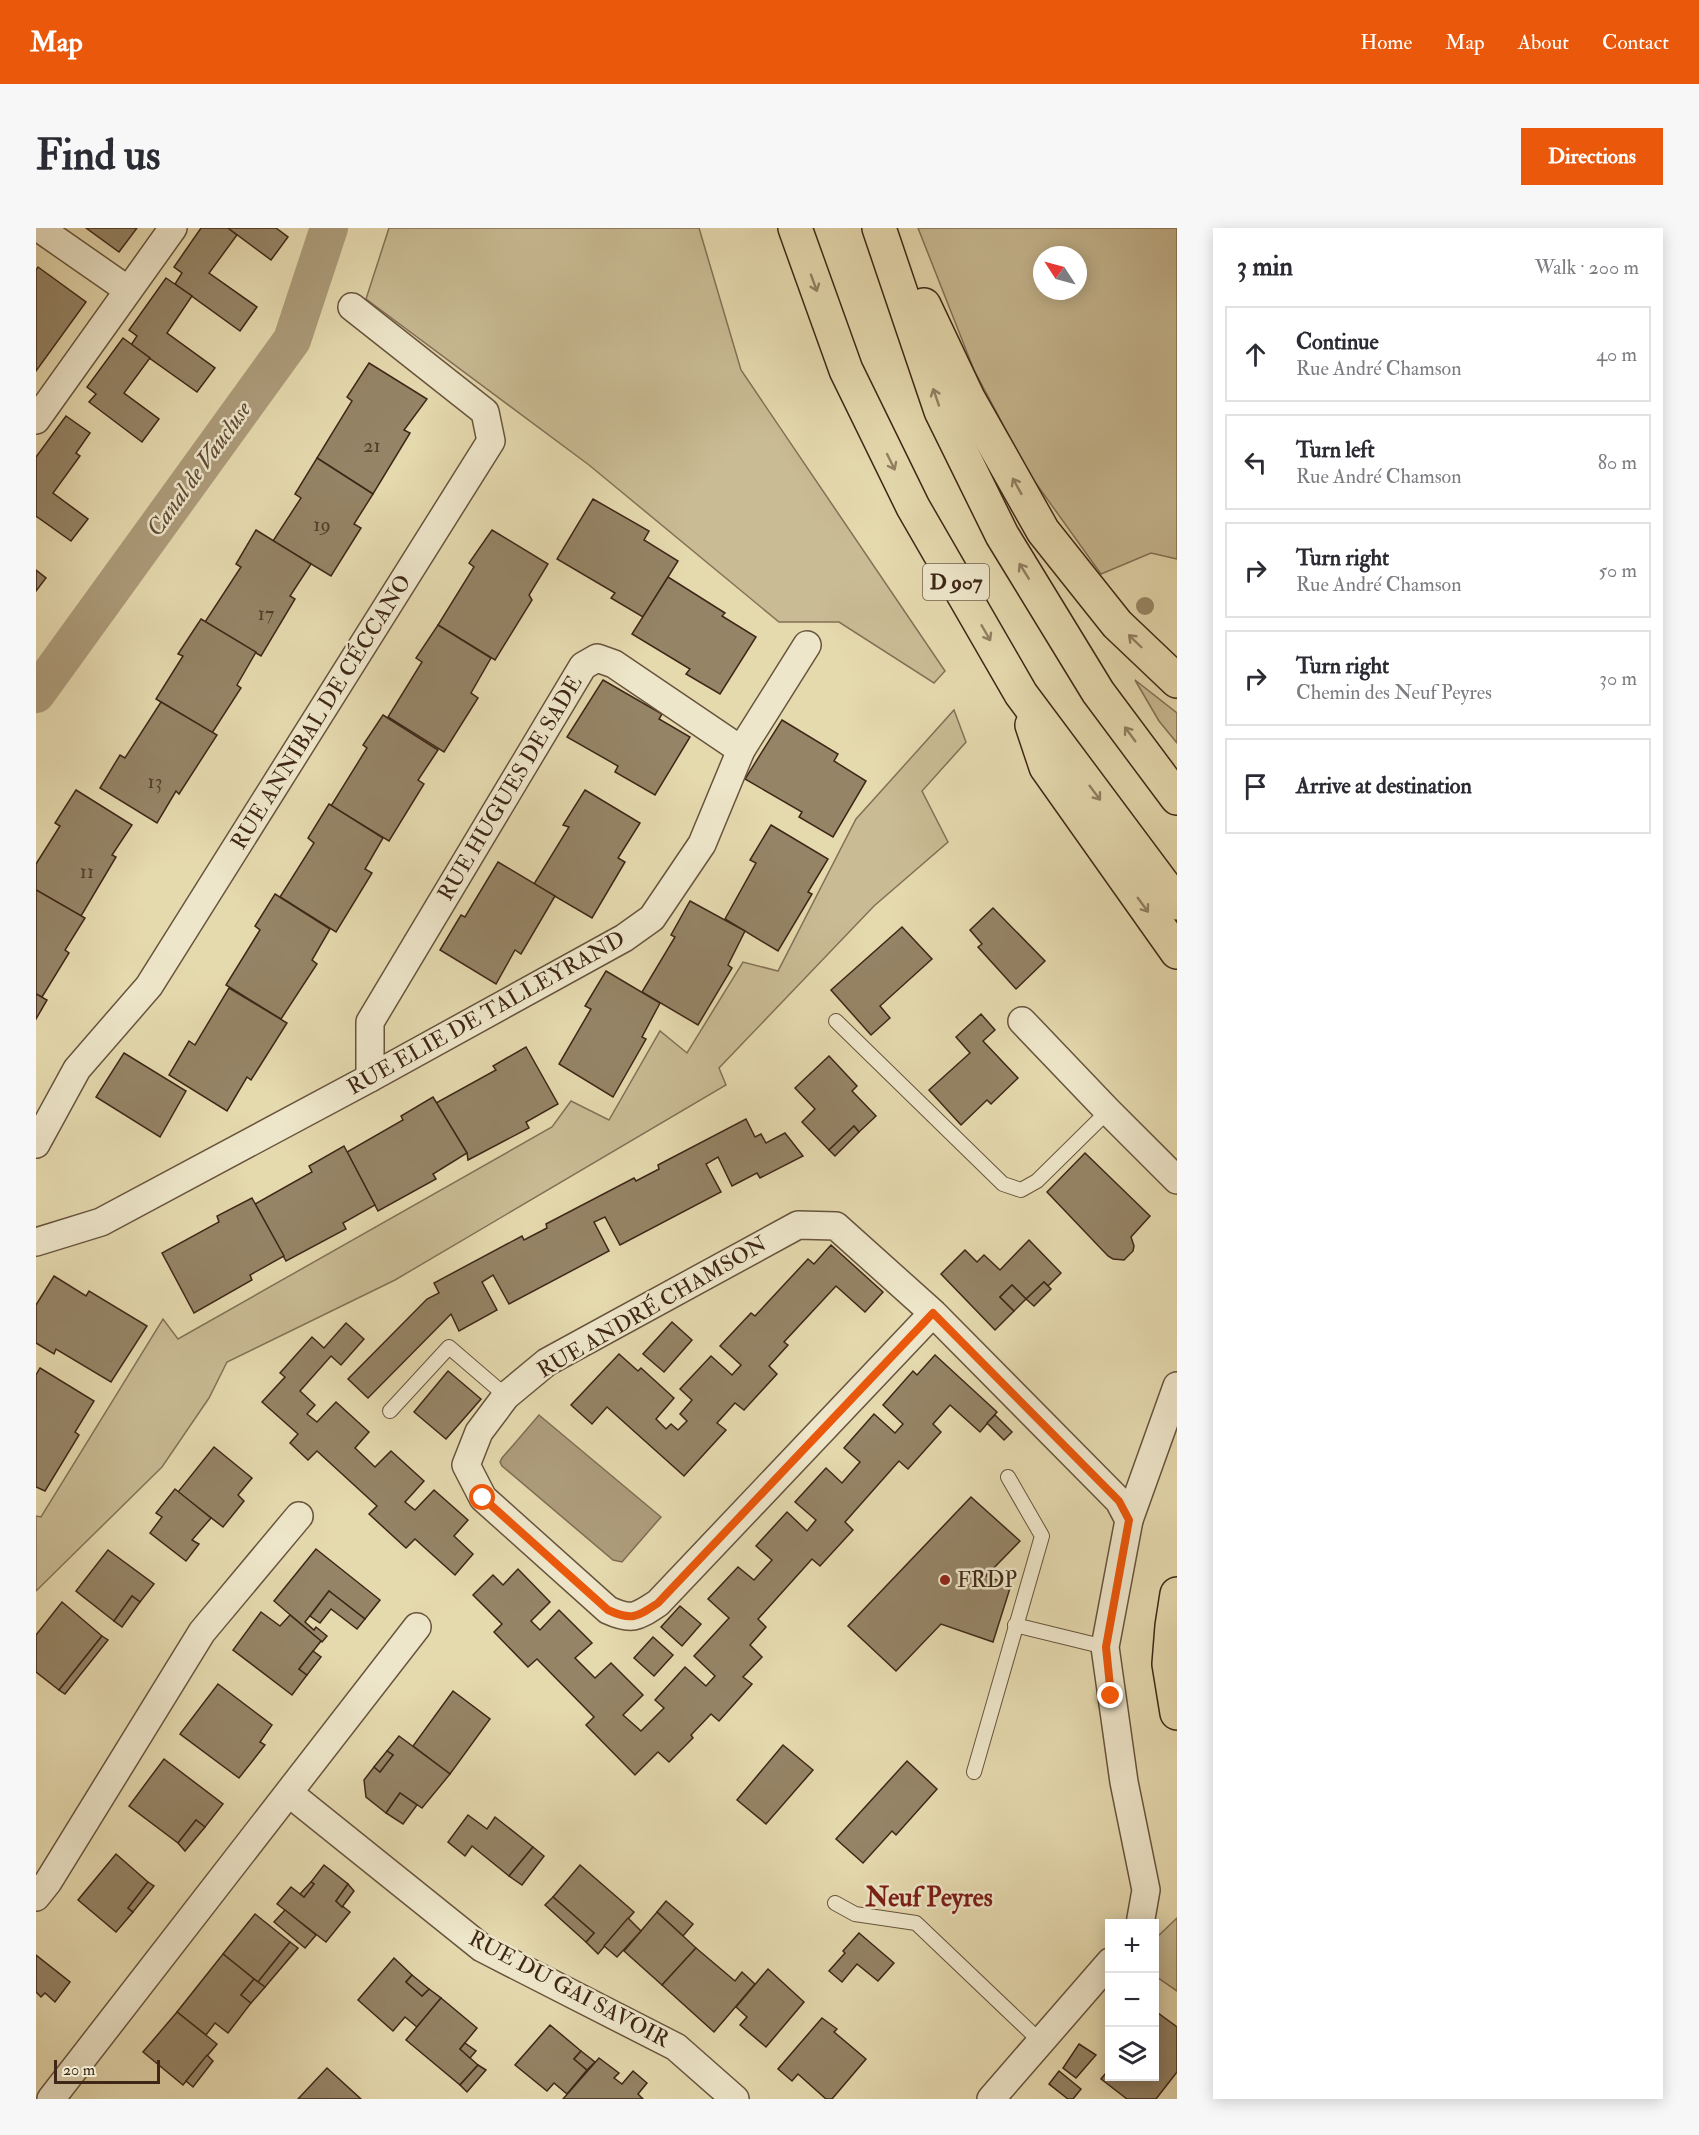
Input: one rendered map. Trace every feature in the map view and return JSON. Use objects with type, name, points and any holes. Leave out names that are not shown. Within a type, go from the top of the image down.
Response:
[{"type":"highway","name":"D 907","points":[[795,228],[846,370],[913,507],[1021,694],[1177,903]]},
{"type":"highway","name":"D 907","points":[[879,228],[941,411],[1002,535],[1098,692],[1177,798]]},
{"type":"highway","points":[[888,228],[968,398],[1042,531],[1117,624],[1177,681]]},
{"type":"highway","points":[[1021,694],[1046,767],[1177,952]]},
{"type":"highway","points":[[1177,1594],[1169,1664],[1177,1713]]},
{"type":"street","points":[[39,228],[128,290]]},
{"type":"street","points":[[36,420],[173,228]]},
{"type":"street","name":"RUE ANNIBAL DE CÉCCANO","points":[[36,1144],[77,1069],[149,986],[491,441],[484,412],[352,308]]},
{"type":"street","name":"RUE ELIE DE TALLEYRAND","points":[[36,1242],[101,1222],[370,1078],[624,938],[652,918],[702,844],[741,750],[807,645]]},
{"type":"street","name":"RUE HUGUES DE SADE","points":[[370,1078],[370,1022],[583,666],[597,658],[614,664],[741,750]]},
{"type":"street","points":[[1022,1021],[1108,1112],[1177,1180]]},
{"type":"street","name":"RUE ANDRÉ CHAMSON","points":[[933,1313],[658,1603],[640,1615],[625,1618],[608,1610],[483,1498],[466,1465],[479,1432],[506,1396],[547,1362],[798,1225],[836,1226],[933,1313],[1119,1501],[1129,1520]]},
{"type":"street","points":[[1141,1919],[1146,1890],[1124,1782],[1106,1647],[1129,1520],[1177,1386]]},
{"type":"street","points":[[36,1897],[48,1882],[202,1632],[298,1516]]},
{"type":"street","points":[[51,2099],[417,1627]]},
{"type":"street","name":"RUE DU GAI SAVOIR","points":[[289,1793],[482,1948],[676,2047],[735,2099]]},
{"type":"street","points":[[991,2099],[1105,1968]]},
{"type":"lane","points":[[36,233],[39,228]]},
{"type":"lane","points":[[836,1021],[1003,1184],[1021,1190],[1037,1181],[1108,1112]]},
{"type":"lane","points":[[390,1411],[449,1347],[506,1396]]},
{"type":"lane","points":[[974,1772],[1042,1536],[1008,1477]]},
{"type":"lane","points":[[1015,1625],[1106,1647]]},
{"type":"lane","points":[[835,1903],[855,1914],[916,1923],[1041,2042]]},
{"type":"shaded area","points":[[389,228],[699,228],[741,370],[945,671],[934,683],[839,622],[779,622],[589,465],[366,299]]},
{"type":"shaded area","points":[[918,228],[1177,228],[1177,559],[1151,553],[1101,574],[1030,475],[974,370]]},
{"type":"shaded area","points":[[1135,680],[1177,713],[1177,743],[1159,721]]},
{"type":"shaded area","points":[[954,710],[966,742],[922,791],[948,842],[874,906],[719,1068],[726,1085],[395,1280],[227,1362],[209,1398],[162,1467],[36,1591],[36,1516],[41,1517],[163,1319],[178,1339],[552,1127],[571,1101],[609,1120],[660,1031],[687,1053],[743,962],[778,971],[856,819]]},
{"type":"shaded area","points":[[539,1415],[661,1517],[622,1562],[613,1560],[502,1466],[500,1462],[502,1458]]},
{"type":"shaded area","points":[[1177,1918],[1177,1991],[1159,1978],[1159,1935]]},
{"type":"building","points":[[86,228],[137,228],[119,252]]},
{"type":"building","points":[[201,228],[228,228],[237,235],[209,273],[257,307],[240,331],[175,284],[182,273],[174,267]]},
{"type":"building","points":[[228,228],[276,228],[288,237],[271,260]]},
{"type":"building","points":[[38,267],[86,302],[36,371],[36,270]]},
{"type":"building","points":[[166,278],[192,296],[167,333],[215,368],[197,392],[131,345],[137,336],[129,330]]},
{"type":"building","points":[[123,338],[150,358],[124,393],[159,419],[142,442],[89,402],[96,394],[87,387]]},
{"type":"building","points":[[369,363],[427,399],[404,430],[410,433],[373,494],[317,458],[352,401],[347,397]]},
{"type":"building","points":[[66,416],[90,433],[76,453],[80,456],[53,493],[88,519],[71,541],[36,516],[36,457]]},
{"type":"building","points":[[317,458],[373,494],[354,524],[361,528],[331,576],[273,541],[301,498],[295,494]]},
{"type":"building","points":[[593,499],[649,531],[644,540],[678,561],[643,617],[611,598],[615,593],[557,559]]},
{"type":"building","points":[[256,530],[311,564],[290,596],[295,599],[261,656],[205,622],[241,567],[236,564]]},
{"type":"building","points":[[492,530],[548,564],[529,595],[532,600],[495,660],[438,625],[474,567],[469,563]]},
{"type":"building","points":[[36,570],[46,578],[36,591]]},
{"type":"building","points":[[668,577],[725,613],[722,616],[756,637],[720,694],[686,674],[690,669],[632,634]]},
{"type":"building","points":[[201,619],[256,652],[237,685],[241,688],[212,733],[156,699],[183,656],[178,654]]},
{"type":"building","points":[[438,625],[491,658],[471,693],[478,698],[444,752],[388,717],[422,662],[416,658]]},
{"type":"building","points":[[603,680],[662,714],[659,719],[690,737],[655,795],[615,772],[618,766],[567,737]]},
{"type":"building","points":[[161,702],[217,735],[179,794],[176,791],[157,823],[100,788],[120,755],[125,758]]},
{"type":"building","points":[[383,715],[438,750],[418,780],[424,784],[389,841],[331,806],[367,748],[363,745]]},
{"type":"building","points":[[782,720],[838,754],[834,761],[866,781],[833,837],[799,817],[802,812],[745,779]]},
{"type":"building","points":[[76,790],[132,825],[112,855],[116,857],[81,916],[36,890],[36,864],[60,826],[55,823]]},
{"type":"building","points":[[585,790],[640,823],[618,858],[625,862],[592,918],[534,884],[569,827],[563,825]]},
{"type":"building","points":[[329,804],[383,838],[365,869],[372,873],[336,932],[280,897],[314,843],[308,838]]},
{"type":"building","points":[[771,825],[828,859],[808,892],[812,894],[778,951],[725,919],[756,863],[750,860]]},
{"type":"building","points":[[498,862],[555,896],[521,954],[515,950],[496,984],[440,950],[461,915],[465,917]]},
{"type":"building","points":[[36,890],[85,918],[65,950],[69,953],[42,997],[36,994]]},
{"type":"building","points":[[275,894],[330,929],[312,960],[317,964],[281,1019],[226,985],[260,930],[255,926]]},
{"type":"building","points":[[690,901],[745,931],[728,965],[732,968],[698,1025],[642,992],[675,937],[671,935]]},
{"type":"building","points":[[993,908],[1045,961],[1016,989],[978,947],[982,944],[970,930]]},
{"type":"building","points":[[902,927],[932,959],[880,1006],[890,1018],[871,1035],[831,990]]},
{"type":"building","points":[[606,971],[660,1003],[642,1037],[646,1039],[613,1097],[559,1064],[591,1009],[585,1006]]},
{"type":"building","points":[[229,988],[287,1023],[251,1080],[247,1077],[227,1111],[169,1075],[189,1041],[195,1045]]},
{"type":"building","points":[[36,994],[47,1000],[36,1019]]},
{"type":"building","points":[[981,1014],[995,1030],[983,1041],[1018,1078],[991,1104],[987,1100],[961,1125],[929,1090],[970,1053],[956,1037]]},
{"type":"building","points":[[526,1047],[558,1104],[526,1122],[529,1128],[468,1160],[467,1153],[436,1103],[496,1070],[493,1066]]},
{"type":"building","points":[[124,1053],[186,1091],[160,1137],[96,1097]]},
{"type":"building","points":[[829,1056],[857,1086],[852,1091],[876,1116],[859,1132],[854,1126],[829,1150],[802,1122],[815,1109],[795,1088]]},
{"type":"building","points":[[433,1097],[467,1153],[433,1174],[436,1179],[378,1211],[347,1152],[403,1120],[401,1116]]},
{"type":"building","points":[[746,1119],[755,1137],[761,1134],[766,1143],[785,1133],[803,1156],[760,1178],[757,1173],[732,1186],[718,1157],[706,1164],[721,1192],[620,1245],[605,1217],[594,1222],[609,1251],[509,1304],[493,1275],[482,1282],[497,1310],[459,1331],[451,1314],[368,1398],[348,1379],[427,1299],[439,1293],[434,1283],[522,1236],[524,1240],[547,1228],[546,1224],[634,1178],[636,1181],[659,1169],[658,1165]]},
{"type":"building","points":[[854,1126],[859,1132],[835,1156],[829,1150]]},
{"type":"building","points":[[344,1146],[375,1205],[343,1223],[346,1229],[286,1261],[255,1204],[312,1172],[309,1166]]},
{"type":"building","points":[[1085,1153],[1150,1216],[1131,1237],[1133,1251],[1124,1260],[1108,1256],[1047,1192]]},
{"type":"building","points":[[252,1198],[284,1256],[250,1275],[252,1280],[194,1313],[162,1253],[219,1222],[217,1216]]},
{"type":"building","points":[[1029,1240],[1061,1273],[1048,1286],[1044,1282],[1026,1299],[1012,1285],[1000,1297],[1014,1311],[995,1330],[941,1274],[965,1250],[977,1262],[984,1255],[1000,1270]]},
{"type":"building","points":[[831,1245],[883,1292],[865,1312],[836,1286],[784,1342],[788,1345],[769,1366],[777,1374],[744,1410],[735,1403],[717,1423],[726,1430],[684,1476],[607,1407],[592,1424],[571,1405],[619,1354],[638,1371],[641,1368],[674,1398],[656,1419],[666,1429],[671,1424],[678,1430],[687,1421],[680,1414],[692,1400],[680,1389],[711,1356],[732,1375],[741,1365],[720,1346],[751,1313],[755,1316],[808,1259],[814,1264]]},
{"type":"building","points":[[54,1276],[86,1296],[89,1291],[147,1326],[111,1382],[56,1349],[54,1354],[36,1343],[36,1305]]},
{"type":"building","points":[[1044,1282],[1051,1289],[1034,1306],[1026,1299]]},
{"type":"building","points":[[1012,1285],[1026,1299],[1014,1311],[1000,1297]]},
{"type":"building","points":[[672,1322],[692,1340],[664,1372],[643,1354]]},
{"type":"building","points":[[346,1323],[364,1339],[341,1365],[331,1356],[300,1391],[315,1405],[307,1414],[317,1422],[336,1402],[369,1432],[355,1448],[375,1467],[391,1451],[424,1481],[405,1502],[415,1510],[434,1490],[468,1520],[454,1536],[473,1554],[455,1575],[415,1539],[406,1548],[369,1514],[377,1506],[317,1451],[308,1460],[290,1443],[298,1434],[262,1402],[285,1377],[280,1373],[312,1337],[324,1348]]},
{"type":"building","points":[[935,1355],[997,1412],[980,1432],[950,1405],[933,1424],[941,1432],[908,1469],[899,1461],[845,1522],[853,1530],[820,1566],[812,1559],[758,1619],[766,1627],[750,1645],[762,1657],[743,1677],[752,1684],[719,1721],[711,1714],[691,1735],[693,1738],[669,1762],[658,1752],[635,1775],[586,1725],[594,1717],[537,1659],[528,1667],[494,1632],[502,1624],[473,1595],[493,1575],[503,1585],[518,1569],[550,1602],[531,1621],[540,1630],[559,1610],[592,1643],[575,1658],[595,1678],[611,1663],[643,1695],[623,1715],[641,1731],[664,1708],[655,1700],[685,1667],[706,1686],[715,1676],[694,1656],[729,1618],[708,1599],[738,1567],[754,1580],[772,1560],[756,1546],[787,1512],[807,1531],[816,1520],[795,1502],[826,1468],[842,1483],[860,1462],[844,1448],[874,1414],[895,1433],[903,1424],[883,1405],[913,1371],[917,1375]]},
{"type":"building","points":[[40,1368],[94,1401],[75,1432],[79,1435],[45,1491],[36,1487],[36,1375]]},
{"type":"building","points":[[448,1371],[481,1399],[446,1439],[414,1412]]},
{"type":"building","points":[[995,1415],[1012,1432],[1004,1440],[987,1423]]},
{"type":"building","points":[[214,1447],[252,1478],[238,1495],[244,1501],[223,1527],[178,1492]]},
{"type":"building","points":[[175,1489],[211,1518],[192,1540],[199,1544],[186,1561],[150,1533],[162,1517],[156,1513]]},
{"type":"building","name":"FRDP","points":[[971,1497],[1020,1541],[986,1576],[1011,1585],[993,1642],[941,1624],[896,1671],[848,1626]]},
{"type":"building","points":[[316,1549],[380,1600],[365,1619],[329,1591],[305,1622],[314,1630],[316,1627],[327,1636],[322,1642],[274,1601]]},
{"type":"building","points":[[108,1550],[154,1584],[140,1602],[132,1596],[114,1621],[76,1591]]},
{"type":"building","points":[[329,1591],[365,1619],[357,1629],[331,1609],[320,1623],[310,1616]]},
{"type":"building","points":[[132,1596],[140,1602],[122,1627],[114,1621]]},
{"type":"building","points":[[62,1602],[102,1636],[59,1690],[36,1672],[36,1635]]},
{"type":"building","points":[[680,1606],[701,1624],[682,1646],[661,1627]]},
{"type":"building","points":[[261,1612],[280,1626],[290,1615],[321,1641],[299,1669],[307,1675],[292,1695],[233,1650]]},
{"type":"building","points":[[102,1636],[108,1640],[65,1694],[59,1690]]},
{"type":"building","points":[[653,1637],[673,1655],[654,1676],[634,1658]]},
{"type":"building","points":[[313,1651],[321,1657],[307,1675],[299,1669]]},
{"type":"building","points":[[218,1684],[272,1725],[260,1742],[265,1745],[239,1778],[180,1734]]},
{"type":"building","points":[[453,1691],[490,1719],[450,1774],[413,1746]]},
{"type":"building","points":[[399,1736],[450,1774],[422,1808],[400,1793],[386,1813],[366,1797],[364,1780],[374,1767],[380,1772],[393,1755],[387,1751]]},
{"type":"building","points":[[783,1745],[813,1770],[766,1824],[737,1800]]},
{"type":"building","points":[[387,1751],[393,1755],[380,1772],[374,1767]]},
{"type":"building","points":[[164,1759],[223,1804],[205,1827],[196,1820],[178,1843],[129,1806]]},
{"type":"building","points":[[907,1761],[937,1789],[896,1835],[892,1831],[863,1863],[836,1839]]},
{"type":"building","points":[[400,1793],[417,1805],[403,1824],[386,1813]]},
{"type":"building","points":[[468,1815],[487,1829],[495,1817],[533,1847],[509,1876],[472,1846],[465,1856],[448,1842]]},
{"type":"building","points":[[196,1820],[205,1827],[185,1851],[178,1843]]},
{"type":"building","points":[[533,1847],[544,1856],[522,1885],[509,1876]]},
{"type":"building","points":[[116,1854],[148,1882],[128,1908],[133,1912],[116,1932],[78,1900]]},
{"type":"building","points":[[324,1865],[348,1884],[336,1901],[350,1912],[326,1942],[277,1904],[291,1887],[304,1897],[314,1884],[311,1882]]},
{"type":"building","points":[[580,1865],[634,1912],[598,1954],[586,1942],[594,1933],[553,1897]]},
{"type":"building","points":[[148,1882],[154,1886],[133,1912],[128,1908]]},
{"type":"building","points":[[311,1882],[314,1884],[304,1897],[300,1894]]},
{"type":"building","points":[[348,1884],[354,1891],[342,1907],[336,1901]]},
{"type":"building","points":[[553,1897],[594,1933],[586,1942],[545,1905]]},
{"type":"building","points":[[666,1901],[693,1924],[683,1936],[657,1912]]},
{"type":"building","points":[[285,1910],[316,1935],[305,1948],[274,1922]]},
{"type":"building","points":[[657,1912],[696,1948],[662,1985],[624,1951]]},
{"type":"building","points":[[255,1914],[290,1942],[258,1982],[223,1954]]},
{"type":"building","points":[[628,1918],[641,1931],[617,1957],[604,1946]]},
{"type":"building","points":[[859,1933],[894,1963],[878,1981],[857,1964],[842,1982],[829,1971]]},
{"type":"building","points":[[290,1942],[298,1948],[265,1987],[258,1982]]},
{"type":"building","points":[[696,1948],[735,1981],[742,1972],[755,1984],[714,2032],[662,1985]]},
{"type":"building","points":[[223,1954],[254,1979],[241,1995],[251,2003],[228,2033],[215,2023],[206,2035],[177,2012]]},
{"type":"building","points":[[36,1955],[70,1982],[55,2002],[45,1993],[41,1997],[36,1992]]},
{"type":"building","points":[[394,1958],[412,1975],[406,1982],[422,1996],[429,1989],[441,1998],[417,2027],[405,2017],[393,2031],[358,2000]]},
{"type":"building","points":[[768,1969],[804,2002],[766,2047],[740,2025],[747,2017],[736,2007]]},
{"type":"building","points":[[412,1975],[429,1989],[422,1996],[406,1982]]},
{"type":"building","points":[[254,1979],[265,1987],[251,2003],[241,1995]]},
{"type":"building","points":[[441,1998],[477,2028],[460,2049],[478,2065],[460,2085],[406,2040]]},
{"type":"building","points":[[177,2012],[217,2044],[183,2085],[143,2052]]},
{"type":"building","points":[[1159,2014],[1177,2027],[1177,2072],[1156,2099],[1127,2099],[1101,2079],[1105,2074],[1105,2081],[1159,2081]]},
{"type":"building","points":[[822,2018],[837,2029],[834,2032],[866,2059],[832,2099],[826,2099],[798,2074],[792,2081],[778,2069]]},
{"type":"building","points":[[550,2025],[581,2051],[574,2059],[587,2070],[567,2094],[554,2083],[547,2091],[515,2065]]},
{"type":"building","points":[[465,2043],[476,2051],[470,2058],[460,2049]]},
{"type":"building","points":[[1079,2044],[1096,2055],[1076,2078],[1063,2068]]},
{"type":"building","points":[[581,2051],[595,2062],[587,2070],[574,2059]]},
{"type":"building","points":[[207,2055],[213,2061],[193,2087],[186,2081]]},
{"type":"building","points":[[599,2058],[619,2073],[614,2078],[622,2084],[633,2071],[647,2083],[638,2094],[643,2099],[563,2099]]},
{"type":"building","points":[[478,2065],[486,2070],[467,2092],[460,2085]]},
{"type":"building","points":[[327,2068],[361,2099],[298,2099]]},
{"type":"building","points":[[1059,2071],[1081,2089],[1073,2099],[1068,2099],[1049,2084]]},
{"type":"waterway","name":"Canal de Vaucluse","points":[[36,694],[292,340],[329,228]]},
{"type":"place","name":"FRDP","points":[[945,1580]]},
{"type":"district","name":"Neuf Peyres","points":[[929,1898]]},
{"type":"route","points":[[483,1498],[608,1610],[625,1618],[640,1615],[658,1603],[933,1313],[1119,1501],[1129,1520],[1106,1647],[1111,1696]]}]
